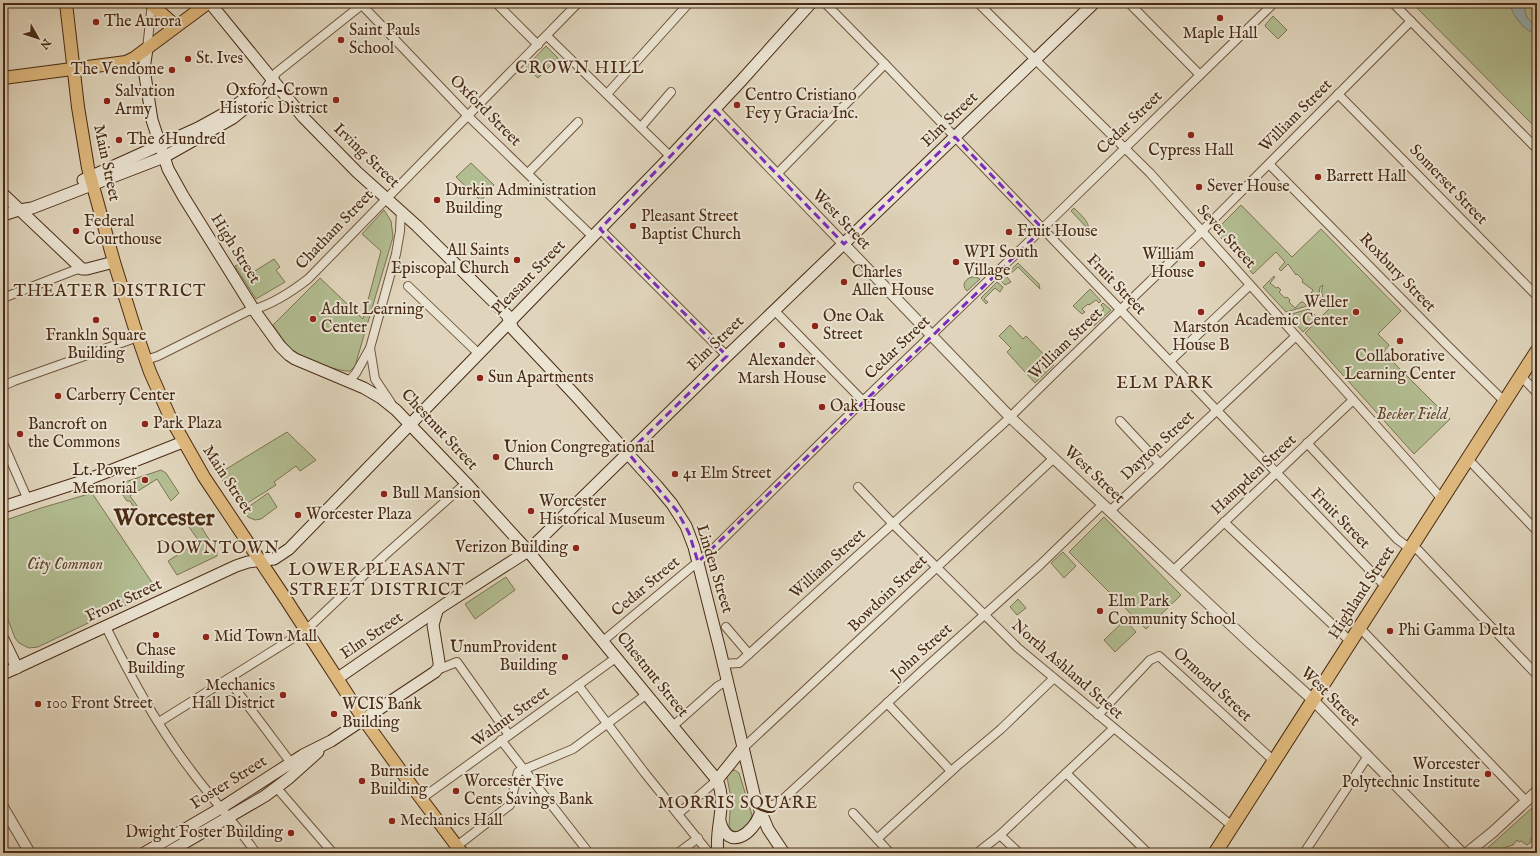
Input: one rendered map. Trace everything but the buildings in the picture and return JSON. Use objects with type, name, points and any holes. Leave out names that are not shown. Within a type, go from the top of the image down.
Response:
[{"type":"highway","name":"Highland Street","points":[[1215,853],[1537,351]]},
{"type":"main road","name":"Main Street","points":[[66,3],[78,107],[92,181],[114,262],[138,337],[170,417],[204,477],[338,678],[364,720],[457,850]]},
{"type":"main road","points":[[3,78],[74,70],[126,62],[147,49],[209,3]]},
{"type":"main road","name":"Irving Street","points":[[209,3],[303,117],[357,172],[400,211],[507,315],[510,321]]},
{"type":"main road","name":"Pleasant Street","points":[[260,560],[274,559],[289,549],[715,110],[811,3]]},
{"type":"main road","name":"Elm Street","points":[[338,678],[444,605],[528,551],[774,310],[1094,3]]},
{"type":"main road","points":[[152,4],[176,26]]},
{"type":"main road","name":"High Street","points":[[147,49],[144,69],[147,92],[152,120],[168,169],[183,196],[254,310],[280,346],[289,355],[295,359],[349,381],[381,398],[396,410]]},
{"type":"main road","points":[[92,181],[215,119],[273,80]]},
{"type":"main road","points":[[3,215],[19,210],[26,203],[164,157],[233,118],[266,91],[273,80]]},
{"type":"main road","points":[[3,194],[82,269],[114,262]]},
{"type":"main road","name":"Linden Street","points":[[510,321],[513,330],[657,486],[677,511],[689,533],[698,562],[755,798],[760,814],[772,836],[784,853]]},
{"type":"main road","name":"Chestnut Street","points":[[396,410],[466,482],[528,551],[673,726],[721,777]]},
{"type":"main road","points":[[3,507],[89,479],[183,442]]},
{"type":"main road","name":"Front Street","points":[[3,674],[236,566],[260,560]]},
{"type":"main road","points":[[437,611],[433,623],[439,662],[437,670]]},
{"type":"main road","points":[[3,639],[17,668]]},
{"type":"main road","name":"Foster Street","points":[[144,853],[221,808],[291,763],[331,741],[426,679],[437,670]]},
{"type":"main road","name":"Foster Street","points":[[167,853],[229,817],[276,787],[289,778],[331,741]]},
{"type":"main road","points":[[718,853],[717,838],[720,821],[721,777],[742,749]]},
{"type":"main road","points":[[721,777],[732,764],[738,764],[745,768],[748,772]]},
{"type":"main road","points":[[720,821],[723,830],[727,835],[733,838],[738,838],[744,835],[756,824],[760,814]]},
{"type":"street","points":[[496,3],[538,45]]},
{"type":"street","name":"Chatham Street","points":[[146,360],[158,356],[248,311],[254,310],[286,296],[308,279],[578,3]]},
{"type":"street","points":[[607,94],[689,3]]},
{"type":"street","name":"Fruit Street","points":[[825,3],[1386,587]]},
{"type":"street","name":"Sever Street","points":[[978,3],[1151,174],[1442,499]]},
{"type":"street","points":[[1129,3],[1200,75]]},
{"type":"street","name":"Cedar Street","points":[[603,640],[712,550],[863,400],[1042,229],[1274,3]]},
{"type":"street","points":[[1393,3],[1537,149]]},
{"type":"street","points":[[147,49],[152,4]]},
{"type":"street","points":[[273,80],[276,73],[362,4]]},
{"type":"street","name":"Oxford Street","points":[[362,4],[394,40],[468,116],[727,356]]},
{"type":"street","name":"William Street","points":[[723,664],[739,663],[894,524],[1010,417],[1065,362],[1202,231],[1411,21]]},
{"type":"street","points":[[547,36],[670,157]]},
{"type":"street","points":[[777,174],[885,64]]},
{"type":"street","points":[[641,127],[671,92]]},
{"type":"street","name":"Somerset Street","points":[[1338,94],[1537,296]]},
{"type":"street","name":"West Street","points":[[715,110],[1010,417],[1314,700],[1462,853]]},
{"type":"street","points":[[528,173],[578,122]]},
{"type":"street","name":"Roxbury Street","points":[[1269,164],[1444,343],[1505,402]]},
{"type":"street","name":"Chestnut Street","points":[[396,410],[375,379],[370,348],[396,254],[400,231],[400,211]]},
{"type":"street","points":[[3,298],[75,270],[82,269]]},
{"type":"street","points":[[1170,361],[1250,285]]},
{"type":"street","points":[[408,286],[479,354]]},
{"type":"street","points":[[774,310],[863,400]]},
{"type":"street","name":"Dayton Street","points":[[1107,508],[1160,464],[1296,336]]},
{"type":"street","points":[[3,386],[138,337]]},
{"type":"street","points":[[349,381],[356,373],[370,348]]},
{"type":"street","points":[[1521,376],[1537,393]]},
{"type":"street","name":"Hampden Street","points":[[1174,570],[1353,400]]},
{"type":"street","points":[[1120,421],[1160,464]]},
{"type":"street","points":[[3,443],[28,500]]},
{"type":"street","points":[[1307,443],[1397,539],[1405,545],[1418,550],[1537,675]]},
{"type":"street","name":"Bowdoin Street","points":[[742,749],[1054,458]]},
{"type":"street","points":[[1468,458],[1537,531]]},
{"type":"street","points":[[159,722],[306,630],[382,558],[466,482]]},
{"type":"street","name":"North Ashland Street","points":[[858,486],[936,567],[1018,648],[1232,826]]},
{"type":"street","name":"John Street","points":[[755,798],[767,805],[778,803],[984,615],[1107,508]]},
{"type":"street","points":[[1224,522],[1350,642]]},
{"type":"street","points":[[106,627],[124,662],[159,722],[190,769],[239,829],[256,853]]},
{"type":"street","points":[[726,627],[749,654]]},
{"type":"street","points":[[1360,628],[1526,801]]},
{"type":"street","name":"Ormond Street","points":[[1098,715],[1150,660],[1159,656],[1274,761]]},
{"type":"street","name":"Walnut Street","points":[[421,799],[617,657]]},
{"type":"street","points":[[437,670],[457,662],[509,735]]},
{"type":"street","points":[[877,839],[951,771],[1001,729],[1054,678]]},
{"type":"street","points":[[228,679],[291,763]]},
{"type":"street","points":[[673,726],[718,686],[727,681]]},
{"type":"street","points":[[578,685],[709,853]]},
{"type":"street","points":[[457,850],[510,805],[518,772],[573,749],[647,694]]},
{"type":"street","points":[[887,703],[951,771]]},
{"type":"street","points":[[977,853],[1000,835],[1114,728]]},
{"type":"street","points":[[501,740],[589,853]]},
{"type":"street","points":[[1304,853],[1368,756]]},
{"type":"street","points":[[1066,773],[1148,853]]},
{"type":"street","points":[[678,814],[721,777]]},
{"type":"street","points":[[276,787],[333,853]]},
{"type":"street","points":[[1467,853],[1493,832],[1537,791]]},
{"type":"street","points":[[3,807],[30,853]]},
{"type":"street","points":[[853,813],[890,853]]},
{"type":"street","points":[[1000,835],[1019,853]]},
{"type":"street","points":[[678,853],[698,838]]},
{"type":"highlighted area","points":[[715,110],[844,244],[955,137],[1043,229],[698,562],[689,533],[677,511],[628,453],[727,356],[600,229]]},
{"type":"green space","points":[[1412,3],[1537,3],[1537,129]]},
{"type":"green space","points":[[1273,16],[1287,30],[1278,39],[1265,26]]},
{"type":"green space","points":[[546,46],[558,58],[538,78],[526,67]]},
{"type":"green space","points":[[471,163],[494,185],[481,201],[456,177]]},
{"type":"green space","name":"Becker Field","points":[[1241,205],[1292,257],[1321,229],[1401,311],[1378,334],[1389,345],[1384,353],[1450,419],[1414,454],[1305,333],[1333,305],[1335,299],[1326,301],[1322,295],[1323,285],[1320,287],[1319,294],[1324,302],[1312,304],[1307,299],[1313,290],[1302,282],[1303,280],[1297,274],[1296,275],[1288,264],[1281,271],[1279,269],[1285,262],[1276,252],[1253,274],[1215,231]]},
{"type":"green space","points":[[1074,208],[1086,221],[1089,230],[1071,211]]},
{"type":"green space","points":[[384,210],[391,221],[393,237],[355,366],[350,371],[338,370],[296,353],[287,344],[273,325],[320,278],[363,319],[381,251],[362,234]]},
{"type":"green space","points":[[274,259],[280,267],[276,270],[285,282],[256,299],[235,266],[239,264],[247,276]]},
{"type":"green space","points":[[1018,263],[1039,284],[1040,289],[1018,267],[1007,277],[1011,282],[1005,285],[1000,280]]},
{"type":"green space","points":[[1274,276],[1275,277],[1270,283],[1281,290],[1279,292],[1285,298],[1287,297],[1290,300],[1289,302],[1295,308],[1301,302],[1307,306],[1286,312],[1263,287]]},
{"type":"green space","points":[[971,277],[980,279],[967,291],[964,287],[964,283]]},
{"type":"green space","points":[[997,282],[1003,287],[1000,292],[995,288],[984,299],[988,302],[986,304],[981,298]]},
{"type":"green space","points":[[1090,289],[1101,301],[1099,303],[1096,300],[1089,305],[1088,304],[1082,309],[1085,312],[1082,314],[1073,306]]},
{"type":"green space","points":[[1103,303],[1111,310],[1094,326],[1089,321],[1104,309],[1101,305]]},
{"type":"green space","points":[[1309,309],[1318,318],[1303,332],[1288,315]]},
{"type":"green space","points":[[1010,325],[1023,339],[1026,336],[1054,365],[1035,383],[1007,352],[1011,348],[999,336]]},
{"type":"green space","points":[[287,432],[316,460],[300,471],[296,466],[274,482],[276,485],[241,507],[218,474]]},
{"type":"green space","points":[[161,470],[166,473],[179,493],[171,501],[157,479],[130,496],[138,507],[135,509],[118,488],[119,484]]},
{"type":"green space","name":"City Common","points":[[92,493],[157,590],[38,647],[29,648],[19,643],[15,638],[3,607],[3,521]]},
{"type":"green space","points":[[268,493],[277,507],[261,519],[255,520],[248,517],[244,510]]},
{"type":"green space","points":[[193,514],[217,552],[217,556],[177,575],[168,561],[199,541],[184,520]]},
{"type":"green space","points":[[1104,517],[1181,595],[1146,629],[1069,552]]},
{"type":"green space","points":[[1063,552],[1076,566],[1064,578],[1051,563]]},
{"type":"green space","points":[[506,577],[515,590],[475,619],[465,604]]},
{"type":"green space","points":[[1018,599],[1026,608],[1017,615],[1010,607]]},
{"type":"green space","points":[[1125,620],[1136,632],[1115,652],[1104,640]]},
{"type":"green space","points":[[735,770],[739,773],[752,815],[750,821],[738,832],[732,831],[729,826],[731,798],[727,777],[731,771]]},
{"type":"green space","points":[[1532,808],[1537,813],[1537,832],[1531,838],[1531,842],[1527,845],[1517,840],[1513,845],[1506,847],[1502,853],[1482,853]]},
{"type":"water","points":[[1509,3],[1537,3],[1537,5],[1527,5],[1525,12],[1529,20],[1537,26],[1537,34],[1527,29],[1519,22]]},
{"type":"place","name":"Maple Hall","points":[[1220,18]]},
{"type":"place","name":"The Aurora","points":[[96,22]]},
{"type":"place","name":"Saint Pauls School","points":[[341,40]]},
{"type":"place","name":"St. Ives","points":[[188,59]]},
{"type":"place","name":"The Vendome","points":[[172,70]]},
{"type":"place","name":"Oxford-Crown Historic District","points":[[336,100]]},
{"type":"place","name":"Salvation Army","points":[[107,101]]},
{"type":"place","name":"Centro Cristiano Fey y Gracia Inc.","points":[[737,105]]},
{"type":"place","name":"Cypress Hall","points":[[1191,135]]},
{"type":"place","name":"The 6Hundred","points":[[119,140]]},
{"type":"place","name":"Barrett Hall","points":[[1318,177]]},
{"type":"place","name":"Sever House","points":[[1199,187]]},
{"type":"place","name":"Durkin Administration Building","points":[[437,200]]},
{"type":"place","name":"Pleasant Street Baptist Church","points":[[633,226]]},
{"type":"place","name":"Federal Courthouse","points":[[76,231]]},
{"type":"place","name":"Fruit House","points":[[1009,232]]},
{"type":"place","name":"All Saints Episcopal Church","points":[[517,260]]},
{"type":"place","name":"WPI South Village","points":[[956,262]]},
{"type":"place","name":"William House","points":[[1202,264]]},
{"type":"place","name":"Charles Allen House","points":[[844,282]]},
{"type":"place","name":"Marston House B","points":[[1201,312]]},
{"type":"place","name":"Weller Academic Center","points":[[1356,312]]},
{"type":"place","name":"Adult Learning Center","points":[[313,319]]},
{"type":"place","name":"Frankln Square Building","points":[[96,320]]},
{"type":"place","name":"One Oak Street","points":[[815,326]]},
{"type":"place","name":"Collaborative Learning Center","points":[[1400,341]]},
{"type":"place","name":"Alexander Marsh House","points":[[782,345]]},
{"type":"place","name":"Sun Apartments","points":[[480,378]]},
{"type":"place","name":"Carberry Center","points":[[58,396]]},
{"type":"place","name":"Oak House","points":[[822,407]]},
{"type":"place","name":"Park Plaza","points":[[145,424]]},
{"type":"place","name":"Bancroft on the Commons","points":[[20,434]]},
{"type":"place","name":"Union Congregational Church","points":[[496,457]]},
{"type":"place","name":"41 Elm Street","points":[[675,474]]},
{"type":"place","name":"Lt. Power Memorial","points":[[145,480]]},
{"type":"place","name":"Bull Mansion","points":[[384,494]]},
{"type":"place","name":"Worcester Historical Museum","points":[[531,511]]},
{"type":"place","name":"Worcester Plaza","points":[[298,515]]},
{"type":"place","name":"Verizon Building","points":[[576,548]]},
{"type":"place","name":"Elm Park Community School","points":[[1100,611]]},
{"type":"place","name":"Phi Gamma Delta","points":[[1390,631]]},
{"type":"place","name":"Chase Building","points":[[156,635]]},
{"type":"place","name":"Mid Town Mall","points":[[206,637]]},
{"type":"place","name":"UnumProvident Building","points":[[565,657]]},
{"type":"place","name":"Mechanics Hall District","points":[[283,695]]},
{"type":"place","name":"100 Front Street","points":[[38,704]]},
{"type":"place","name":"WCIS Bank Building","points":[[334,714]]},
{"type":"place","name":"Worcester Polytechnic Institute","points":[[1488,774]]},
{"type":"place","name":"Burnside Building","points":[[362,781]]},
{"type":"place","name":"Worcester Five Cents Savings Bank","points":[[456,791]]},
{"type":"place","name":"Mechanics Hall","points":[[392,821]]},
{"type":"place","name":"Dwight Foster Building","points":[[291,833]]},
{"type":"district","name":"CROWN HILL","points":[[580,68]]},
{"type":"district","name":"THEATER DISTRICT","points":[[110,291]]},
{"type":"district","name":"ELM PARK","points":[[1165,383]]},
{"type":"district","name":"Worcester","points":[[164,518]]},
{"type":"district","name":"DOWNTOWN","points":[[218,548]]},
{"type":"district","name":"LOWER PLEASANT STREET DISTRICT","points":[[377,580]]},
{"type":"district","name":"MORRIS SQUARE","points":[[738,803]]}]
